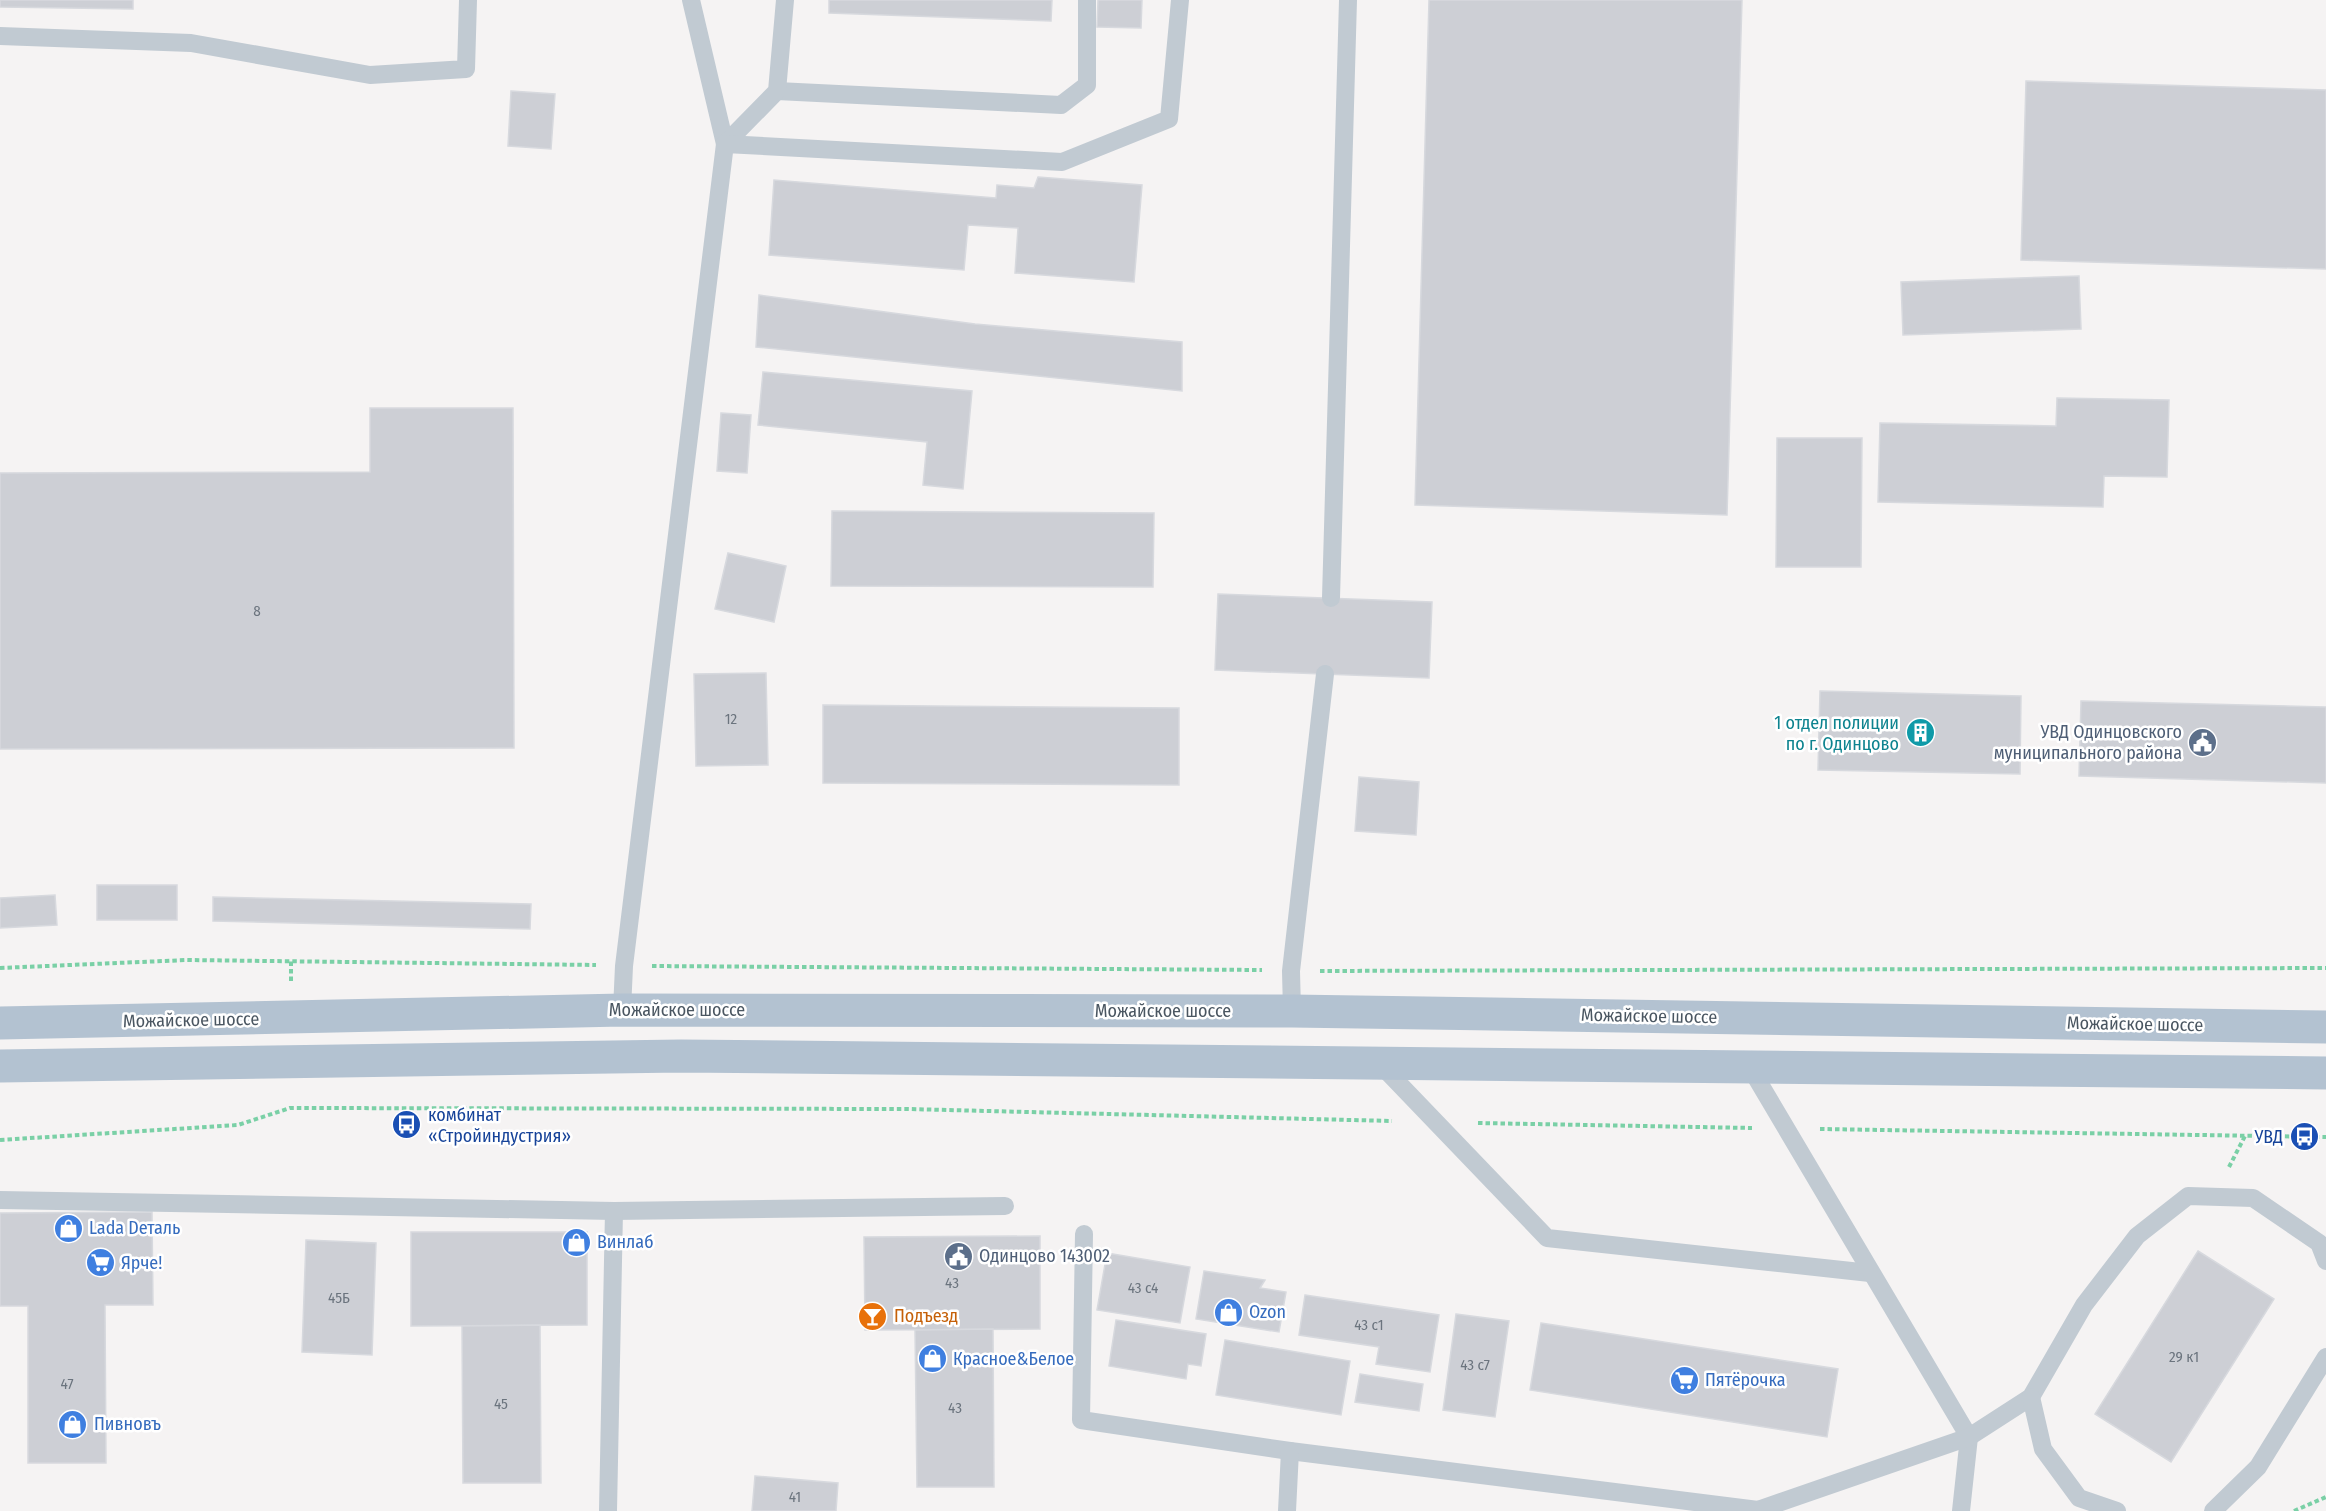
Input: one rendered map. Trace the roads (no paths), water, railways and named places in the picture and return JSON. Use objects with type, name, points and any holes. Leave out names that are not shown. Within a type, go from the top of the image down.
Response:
[{"type":"main road","name":"Можайское шоссе","points":[[0,1023],[622,1010],[1292,1011],[2326,1027]]},
{"type":"main road","points":[[0,1066],[681,1056],[1751,1069],[2326,1073]]},
{"type":"lane","points":[[0,36],[191,43],[370,75],[466,69],[468,0]]},
{"type":"lane","points":[[622,1010],[624,966],[725,144],[691,0]]},
{"type":"lane","points":[[725,144],[777,91],[785,0]]},
{"type":"lane","points":[[777,91],[1060,105],[1087,85],[1087,0]]},
{"type":"lane","points":[[725,144],[1062,162],[1169,119],[1180,0]]},
{"type":"lane","points":[[1330,598],[1348,0]]},
{"type":"lane","points":[[1292,1011],[1292,970],[1325,674]]},
{"type":"lane","points":[[1381,1065],[1547,1238],[1870,1273]]},
{"type":"lane","points":[[1751,1069],[1969,1437],[1961,1511]]},
{"type":"lane","points":[[1084,1234],[1081,1419],[1290,1451],[1757,1511],[1969,1437],[2031,1397],[2084,1305],[2137,1236],[2188,1196],[2253,1198],[2319,1243],[2326,1261]]},
{"type":"lane","points":[[0,1200],[614,1210],[1005,1206]]},
{"type":"lane","points":[[608,1511],[614,1210]]},
{"type":"lane","points":[[2213,1511],[2258,1467],[2326,1357]]},
{"type":"lane","points":[[2031,1397],[2043,1449],[2079,1498],[2117,1511]]},
{"type":"lane","points":[[1287,1511],[1290,1451]]},
{"type":"place","name":"1 отдел полиции по г. Одинцово","points":[[1920,733]]},
{"type":"place","name":"УВД Одинцовского муниципального района","points":[[2203,742]]},
{"type":"place","name":"комбинат «Стройиндустрия»","points":[[407,1125]]},
{"type":"place","name":"УВД","points":[[2304,1137]]},
{"type":"place","name":"Lada Dеталь","points":[[68,1228]]},
{"type":"place","name":"Винлаб","points":[[576,1242]]},
{"type":"place","name":"Одинцово 143002","points":[[958,1256]]},
{"type":"place","name":"Ярче!","points":[[100,1263]]},
{"type":"place","name":"Ozon","points":[[1228,1312]]},
{"type":"place","name":"Подъезд","points":[[873,1316]]},
{"type":"place","name":"Красное&Белое","points":[[932,1359]]},
{"type":"place","name":"Пятёрочка","points":[[1684,1380]]},
{"type":"place","name":"Пивновъ","points":[[73,1424]]}]
